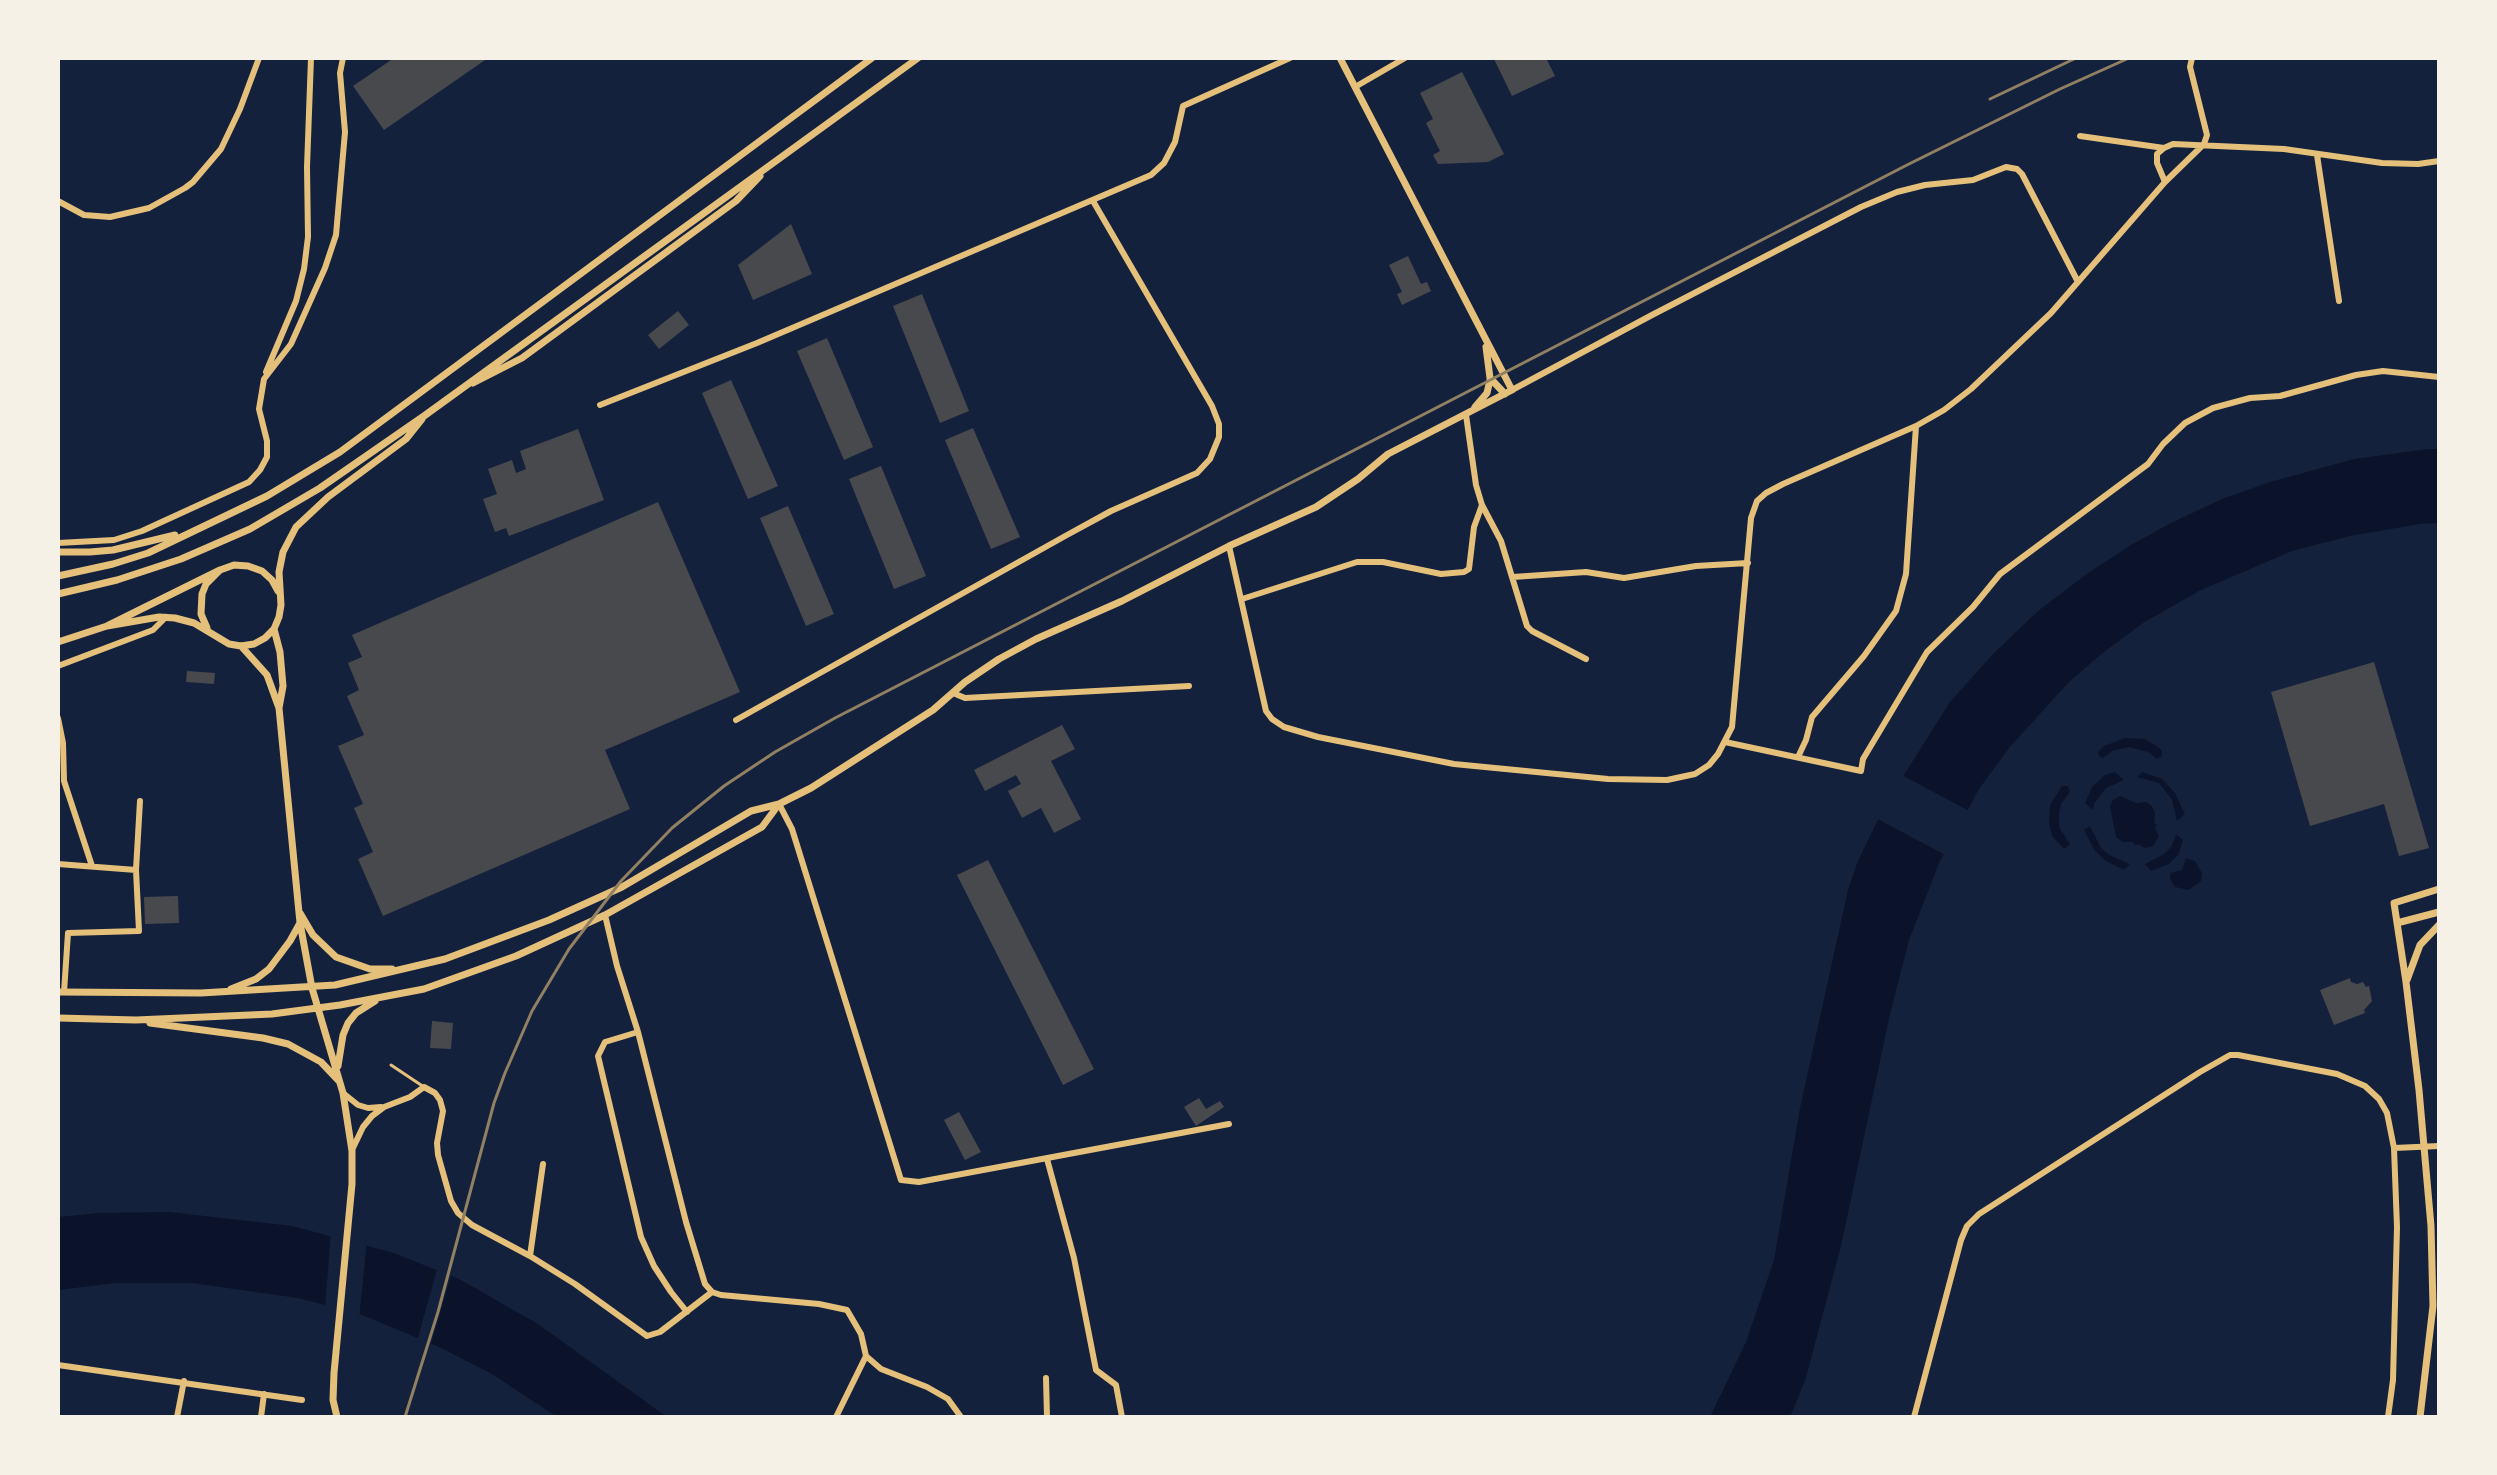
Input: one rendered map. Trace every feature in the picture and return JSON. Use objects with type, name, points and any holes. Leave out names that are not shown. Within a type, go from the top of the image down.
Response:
[{"type":"street","points":[[58,201],[84,215],[110,217],[149,208],[185,188],[221,149],[259,58]]},
{"type":"street","points":[[58,543],[114,540],[178,516],[249,482],[267,457],[267,441],[259,409],[264,379],[296,301],[308,237],[311,58]]},
{"type":"street","points":[[264,379],[291,344],[325,268],[336,235],[345,132],[340,73],[343,58]]},
{"type":"street","points":[[58,576],[148,553],[267,496],[340,452],[872,58]]},
{"type":"street","points":[[58,594],[117,580],[168,563],[250,529],[320,488],[466,386],[522,358],[736,201],[764,170],[918,58]]},
{"type":"street","points":[[600,405],[757,343],[1151,175],[1164,163],[1175,142],[1183,106],[1290,58]]},
{"type":"street","points":[[1340,58],[1508,392]]},
{"type":"street","points":[[1355,87],[1405,58]]},
{"type":"street","points":[[1229,546],[1266,711],[1284,727],[1318,737],[1454,764],[1563,776],[1667,780],[1695,774],[1709,765],[1732,727],[1752,512],[1757,501],[1766,493],[1916,426],[1958,400],[2051,313],[2165,182],[2204,144],[2207,135],[2190,67],[2192,58]]},
{"type":"street","points":[[2080,136],[2164,148]]},
{"type":"street","points":[[2165,182],[2157,163],[2157,154],[2173,144],[2305,152],[2382,163],[2439,161]]},
{"type":"street","points":[[2317,155],[2339,301]]},
{"type":"street","points":[[140,801],[136,870],[139,931],[68,933],[61,992],[201,993],[312,988],[406,970],[483,946],[622,887],[751,811],[779,804],[860,758],[933,710],[999,659],[1229,546],[1316,507],[1388,454],[1861,207],[1897,192],[1925,185],[1973,180],[2006,167],[2017,169],[2078,282]]},
{"type":"street","points":[[736,720],[1089,523],[1197,473],[1210,459],[1219,437],[1219,424],[1212,406],[1093,201]]},
{"type":"street","points":[[1466,415],[1487,393],[1490,378],[1485,341]]},
{"type":"street","points":[[1725,742],[1861,771],[1863,759],[1927,652],[1973,607],[2000,574],[2148,464],[2185,423],[2213,408],[2250,398],[2280,396],[2356,375],[2383,371],[2439,377]]},
{"type":"street","points":[[1490,378],[1508,392]]},
{"type":"street","points":[[1466,415],[1476,485],[1482,505],[1501,541],[1527,626],[1586,659]]},
{"type":"street","points":[[107,626],[166,617],[185,619],[229,644],[254,644],[265,638],[274,629],[279,617],[279,572],[283,552],[296,527],[328,497],[406,439],[424,416]]},
{"type":"street","points":[[1798,757],[1812,717],[1864,656],[1896,611],[1906,574],[1916,426]]},
{"type":"street","points":[[1242,599],[1357,562],[1383,562],[1441,574],[1464,572],[1469,569],[1474,527],[1482,505]]},
{"type":"street","points":[[58,552],[113,550],[192,530]]},
{"type":"street","points":[[1513,577],[1586,572],[1624,578],[1696,566],[1748,563]]},
{"type":"street","points":[[58,642],[107,626],[234,565],[262,571],[272,580],[279,593]]},
{"type":"street","points":[[210,632],[204,623],[200,604],[206,584],[220,570]]},
{"type":"street","points":[[58,666],[153,630],[166,617]]},
{"type":"street","points":[[274,629],[283,686],[279,708]]},
{"type":"street","points":[[241,646],[267,675],[279,708],[300,923],[312,988],[343,1093],[352,1151],[352,1184],[333,1400],[337,1417]]},
{"type":"street","points":[[953,693],[965,698],[1189,686]]},
{"type":"street","points":[[58,718],[63,743],[61,781],[92,866]]},
{"type":"street","points":[[58,1018],[222,1018],[318,1009],[424,989],[516,956],[605,915],[762,827],[779,804]]},
{"type":"street","points":[[779,804],[792,829],[901,1180],[919,1182],[1229,1124]]},
{"type":"street","points":[[58,864],[136,870]]},
{"type":"street","points":[[2420,1417],[2433,1306],[2431,1226],[2406,982],[2394,903],[2439,889]]},
{"type":"street","points":[[298,910],[313,935],[336,957],[370,969],[406,970]]},
{"type":"street","points":[[2397,923],[2439,912]]},
{"type":"street","points":[[605,915],[705,1284],[712,1292],[721,1295],[819,1304],[847,1310],[861,1334],[866,1356],[881,1369],[948,1399],[961,1417]]},
{"type":"street","points":[[201,993],[234,988],[256,979],[273,964],[300,923]]},
{"type":"street","points":[[2406,982],[2420,945],[2439,925]]},
{"type":"street","points":[[337,1072],[348,1023],[356,1013],[379,998]]},
{"type":"street","points":[[136,1020],[288,1044],[321,1062],[340,1082]]},
{"type":"street","points":[[638,1032],[605,1042],[598,1056],[641,1237],[654,1266],[687,1312]]},
{"type":"street","points":[[1914,1417],[1967,1226],[1979,1214],[2230,1055],[2262,1058],[2337,1074],[2365,1086],[2379,1099],[2387,1113],[2394,1148],[2397,1227],[2393,1380],[2388,1417]]},
{"type":"street","points":[[352,1151],[367,1120],[384,1107],[410,1097],[424,1087],[435,1093],[443,1111],[437,1152],[451,1201],[458,1213],[472,1225],[575,1284],[647,1336],[660,1332],[712,1292]]},
{"type":"street","points":[[343,1093],[358,1105],[384,1107]]},
{"type":"street","points":[[2394,1148],[2439,1146]]},
{"type":"street","points":[[1047,1159],[1074,1258],[1096,1370],[1116,1385],[1122,1417]]},
{"type":"street","points":[[530,1256],[543,1164]]},
{"type":"street","points":[[836,1417],[866,1356]]},
{"type":"street","points":[[58,1365],[302,1400]]},
{"type":"street","points":[[1046,1378],[1047,1417]]},
{"type":"street","points":[[177,1417],[184,1381]]},
{"type":"street","points":[[261,1417],[264,1394]]},
{"type":"lane","points":[[391,1065],[424,1087]]},
{"type":"water","points":[[2439,449],[2439,523],[2350,536],[2292,551],[2199,591],[2143,623],[2100,655],[2068,683],[2009,748],[1979,789],[1940,861],[1909,940],[1890,1014],[1841,1246],[1805,1381],[1790,1417],[1710,1417],[1746,1342],[1774,1260],[1800,1108],[1848,890],[1857,863],[1885,805],[1950,702],[1993,654],[2038,611],[2088,573],[2171,523],[2222,499],[2270,482],[2354,459]]},
{"type":"water","points":[[2125,738],[2145,739],[2162,751],[2162,756],[2157,759],[2148,752],[2129,747],[2112,751],[2103,758],[2099,756],[2098,752],[2104,746]]},
{"type":"water","points":[[2115,772],[2124,780],[2106,788],[2093,810],[2085,803],[2092,787],[2105,775]]},
{"type":"water","points":[[2142,772],[2162,779],[2175,793],[2185,814],[2177,821],[2172,800],[2159,783],[2137,777]]},
{"type":"water","points":[[2062,786],[2068,786],[2070,792],[2061,804],[2059,814],[2059,827],[2070,844],[2064,849],[2052,836],[2049,823],[2050,805]]},
{"type":"water","points":[[2120,796],[2152,806],[2159,836],[2153,846],[2136,846],[2133,842],[2123,842],[2116,837],[2110,806]]},
{"type":"water","points":[[2090,826],[2101,848],[2130,864],[2124,870],[2095,851],[2084,830]]},
{"type":"water","points":[[2176,834],[2183,840],[2178,855],[2169,864],[2151,871],[2145,864],[2164,854],[2172,846]]},
{"type":"water","points":[[2186,858],[2195,861],[2202,873],[2201,881],[2189,890],[2175,887],[2170,879],[2170,873],[2182,870]]},
{"type":"water","points":[[170,1212],[292,1226],[394,1253],[459,1279],[538,1324],[667,1417],[557,1417],[492,1374],[439,1347],[360,1314],[298,1298],[192,1283],[116,1283],[58,1290],[58,1217]]},
{"type":"pier","points":[[1898,773],[1971,812],[1947,856],[1874,817]]},
{"type":"pier","points":[[331,1232],[367,1241],[359,1318],[325,1309]]},
{"type":"pier","points":[[438,1266],[452,1272],[430,1347],[417,1341]]},
{"type":"building","points":[[394,58],[488,58],[384,130],[353,86]]},
{"type":"building","points":[[1496,58],[1546,58],[1555,76],[1512,96]]},
{"type":"building","points":[[1462,72],[1504,154],[1488,162],[1438,164],[1433,155],[1440,151],[1426,123],[1433,119],[1420,93]]},
{"type":"building","points":[[791,224],[812,274],[753,300],[738,265]]},
{"type":"building","points":[[1408,256],[1421,284],[1427,282],[1431,291],[1402,305],[1397,294],[1402,292],[1389,265]]},
{"type":"building","points":[[922,294],[969,411],[940,423],[893,306]]},
{"type":"building","points":[[678,311],[689,325],[659,349],[648,335]]},
{"type":"building","points":[[827,338],[873,447],[844,460],[797,351]]},
{"type":"building","points":[[731,380],[778,486],[748,499],[702,393]]},
{"type":"building","points":[[973,428],[1020,537],[991,549],[945,440]]},
{"type":"building","points":[[578,429],[604,500],[509,536],[506,528],[495,532],[483,499],[497,494],[488,469],[512,460],[516,473],[526,469],[520,451]]},
{"type":"building","points":[[881,466],[926,576],[894,589],[849,479]]},
{"type":"building","points":[[658,502],[740,692],[605,750],[630,809],[383,916],[358,859],[373,852],[354,808],[363,804],[338,746],[364,735],[347,696],[359,690],[348,663],[362,657],[352,635]]},
{"type":"building","points":[[788,506],[834,614],[806,626],[760,518]]},
{"type":"building","points":[[2374,662],[2429,848],[2399,856],[2384,804],[2310,826],[2271,692]]},
{"type":"building","points":[[187,671],[215,673],[214,684],[186,682]]},
{"type":"building","points":[[1062,725],[1075,749],[1051,761],[1081,819],[1054,833],[1041,808],[1022,818],[1008,791],[1021,784],[1016,775],[985,791],[974,770]]},
{"type":"building","points":[[988,860],[1094,1069],[1063,1085],[957,875]]},
{"type":"building","points":[[178,896],[179,923],[145,924],[144,897]]},
{"type":"building","points":[[2350,978],[2351,982],[2363,982],[2366,987],[2369,986],[2372,1001],[2365,1013],[2334,1025],[2320,990]]},
{"type":"building","points":[[432,1021],[453,1023],[451,1049],[430,1048]]},
{"type":"building","points":[[1199,1098],[1206,1109],[1220,1101],[1224,1107],[1196,1126],[1184,1107]]},
{"type":"building","points":[[959,1112],[981,1152],[965,1160],[944,1120]]},
{"type":"railway","points":[[1990,99],[2076,58]]},
{"type":"railway","points":[[405,1417],[438,1312],[494,1103],[532,1011],[569,949],[621,881],[672,828],[724,786],[835,718],[1907,165],[2129,58]]}]
